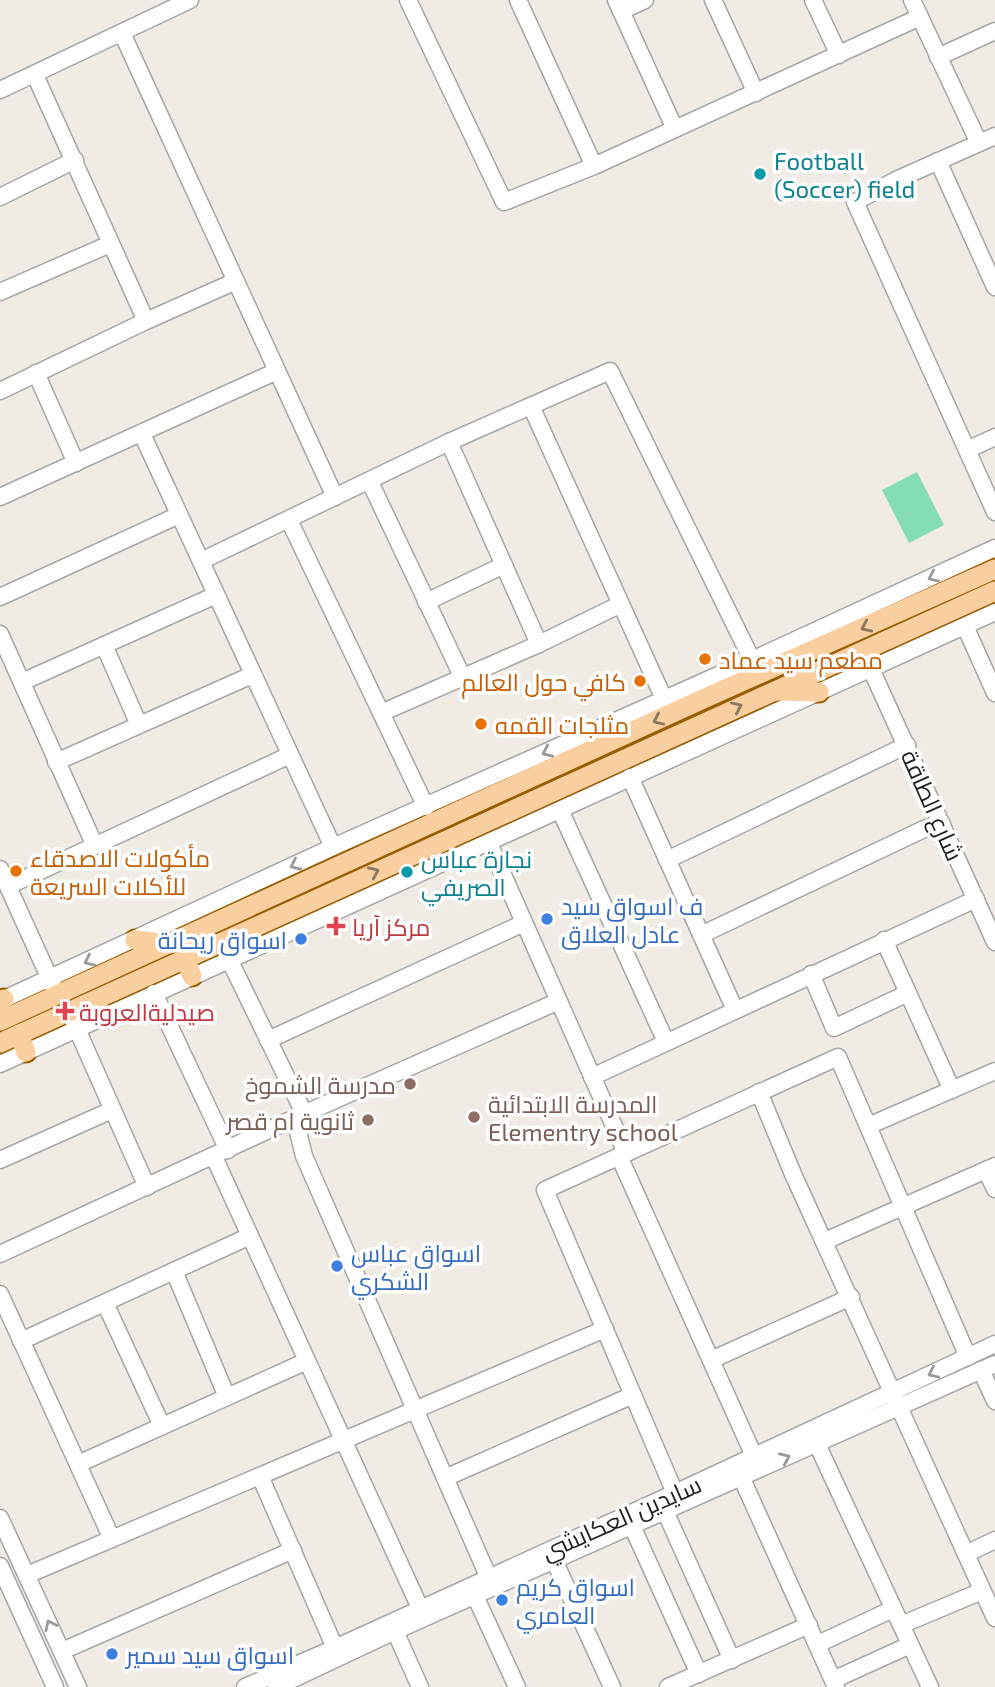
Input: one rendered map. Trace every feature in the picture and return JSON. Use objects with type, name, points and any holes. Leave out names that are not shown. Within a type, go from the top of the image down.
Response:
[{"type":"main road","points":[[0,1021],[54,987],[170,944],[408,835],[432,814],[703,699],[995,569]]},
{"type":"main road","points":[[0,1043],[23,1043],[189,967],[418,852],[995,591]]},
{"type":"main road","points":[[703,699],[716,675]]},
{"type":"main road","points":[[773,691],[819,692]]},
{"type":"main road","points":[[432,814],[440,832],[450,838]]},
{"type":"main road","points":[[408,835],[418,841],[418,852]]},
{"type":"main road","points":[[135,940],[170,944]]},
{"type":"street","points":[[0,90],[190,0]]},
{"type":"street","points":[[408,0],[504,202],[594,166],[920,17]]},
{"type":"street","points":[[518,0],[594,166]]},
{"type":"street","points":[[645,0],[618,6],[675,129]]},
{"type":"street","points":[[713,0],[756,93]]},
{"type":"street","points":[[813,0],[839,55]]},
{"type":"street","points":[[912,0],[979,143]]},
{"type":"street","points":[[938,57],[995,31]]},
{"type":"street","points":[[122,33],[335,497]]},
{"type":"street","points":[[35,75],[146,321]]},
{"type":"street","points":[[995,136],[855,202],[995,512]]},
{"type":"street","points":[[0,197],[75,160]]},
{"type":"street","points":[[938,162],[995,287]]},
{"type":"street","points":[[0,292],[110,244]]},
{"type":"street","points":[[0,390],[236,281]]},
{"type":"street","points":[[0,497],[277,371]]},
{"type":"street","points":[[201,561],[449,442],[610,371],[752,660]]},
{"type":"street","points":[[36,373],[76,463]]},
{"type":"street","points":[[531,406],[664,699]]},
{"type":"street","points":[[142,434],[333,847]]},
{"type":"street","points":[[967,450],[995,437]]},
{"type":"street","points":[[449,442],[538,644]]},
{"type":"street","points":[[370,482],[462,676]]},
{"type":"street","points":[[0,597],[179,515]]},
{"type":"street","points":[[289,520],[432,814]]},
{"type":"street","points":[[1,1002],[54,987],[135,940],[333,847],[432,814],[664,699],[995,548]]},
{"type":"street","points":[[426,602],[504,565]]},
{"type":"street","points":[[22,682],[216,595]]},
{"type":"street","points":[[381,713],[621,604]]},
{"type":"street","points":[[147,1187],[73,1020],[154,993],[189,967],[229,959],[995,612]]},
{"type":"street","points":[[965,626],[995,693]]},
{"type":"street","points":[[0,634],[95,846]]},
{"type":"street","points":[[104,645],[139,725]]},
{"type":"street","name":"شارع الطاقة","points":[[871,669],[976,899],[989,915],[995,942]]},
{"type":"street","points":[[56,762],[252,675]]},
{"type":"street","points":[[667,860],[906,745]]},
{"type":"street","points":[[8,886],[289,755]]},
{"type":"street","points":[[630,777],[735,1010]]},
{"type":"street","points":[[560,810],[666,1042]]},
{"type":"street","points":[[701,935],[924,829],[942,824]]},
{"type":"street","points":[[489,843],[754,1456]]},
{"type":"street","points":[[0,869],[54,987]]},
{"type":"street","points":[[592,1077],[976,899]]},
{"type":"street","points":[[268,1040],[524,923]]},
{"type":"street","points":[[884,940],[952,1090]]},
{"type":"street","points":[[229,959],[301,1107],[297,1128],[303,1156],[488,1576]]},
{"type":"street","points":[[811,974],[834,1028],[908,993]]},
{"type":"street","points":[[154,993],[221,1153],[250,1237],[420,1608]]},
{"type":"street","points":[[0,1254],[301,1115],[559,1001]]},
{"type":"street","points":[[0,1064],[23,1043]]},
{"type":"street","points":[[675,1493],[545,1190],[838,1057],[968,1357]]},
{"type":"street","points":[[867,1126],[995,1071]]},
{"type":"street","points":[[759,1092],[793,1174],[995,1618]]},
{"type":"street","points":[[0,1160],[112,1110]]},
{"type":"street","points":[[825,1241],[991,1168],[995,1189]]},
{"type":"street","points":[[21,1341],[250,1237]]},
{"type":"street","points":[[174,1271],[228,1397]]},
{"type":"street","points":[[0,1294],[112,1539]]},
{"type":"street","points":[[711,1360],[850,1297]]},
{"type":"street","points":[[104,1303],[162,1426]]},
{"type":"street","points":[[27,1575],[604,1329]]},
{"type":"street","name":"سايدين العكايشي","points":[[276,1687],[395,1631],[472,1590],[488,1576],[632,1526],[665,1511],[739,1471],[754,1456],[995,1344]]},
{"type":"street","points":[[78,1464],[307,1361]]},
{"type":"street","points":[[988,1367],[995,1401]]},
{"type":"street","name":"سايدين العكايشي","points":[[245,1687],[420,1608],[554,1560],[574,1545],[675,1493],[817,1444],[988,1367]]},
{"type":"street","points":[[445,1478],[633,1395]]},
{"type":"street","points":[[817,1444],[930,1687]]},
{"type":"street","points":[[739,1471],[835,1683],[910,1645]]},
{"type":"street","points":[[260,1476],[335,1648]]},
{"type":"street","points":[[665,1511],[732,1660]]},
{"type":"street","points":[[1,1522],[78,1687]]},
{"type":"street","points":[[632,1526],[698,1674]]},
{"type":"street","points":[[966,1554],[995,1540]]},
{"type":"street","points":[[62,1651],[293,1550]]},
{"type":"street","points":[[19,1559],[9,1560],[1,1568],[55,1687]]},
{"type":"street","points":[[554,1560],[612,1687]]},
{"type":"street","points":[[472,1590],[517,1687]]},
{"type":"street","points":[[901,1625],[982,1591]]},
{"type":"street","points":[[818,1644],[893,1608]]},
{"type":"street","points":[[668,1687],[809,1625]]},
{"type":"street","points":[[395,1631],[420,1687]]},
{"type":"green space","points":[[917,472],[944,525],[909,543],[882,490]]},
{"type":"place","name":"Football (Soccer) field","points":[[760,174]]},
{"type":"place","name":"مطعم سيد عماد","points":[[705,659]]},
{"type":"place","name":"كافي حول العالم","points":[[640,681]]},
{"type":"place","name":"مثلجات القمه","points":[[481,724]]},
{"type":"place","name":"مأكولات الاصدقاء للأكلات السريعة","points":[[16,871]]},
{"type":"place","name":"نجارة عباس الصريفي","points":[[407,872]]},
{"type":"place","name":"ف اسواق سيد عادل العلاق","points":[[547,919]]},
{"type":"place","name":"مركز آريا","points":[[336,926]]},
{"type":"place","name":"اسواق ريحانة","points":[[301,939]]},
{"type":"place","name":"صيدليةالعروبة","points":[[65,1011]]},
{"type":"place","name":"مدرسة الشموخ","points":[[410,1084]]},
{"type":"place","name":"المدرسة الابتدائية Elementry school","points":[[474,1117]]},
{"type":"place","name":"ثانوية ام قصر","points":[[368,1120]]},
{"type":"place","name":"اسواق عباس الشكري","points":[[337,1266]]},
{"type":"place","name":"اسواق كريم العامري","points":[[502,1600]]},
{"type":"place","name":"اسواق سيد سمير","points":[[112,1654]]}]
